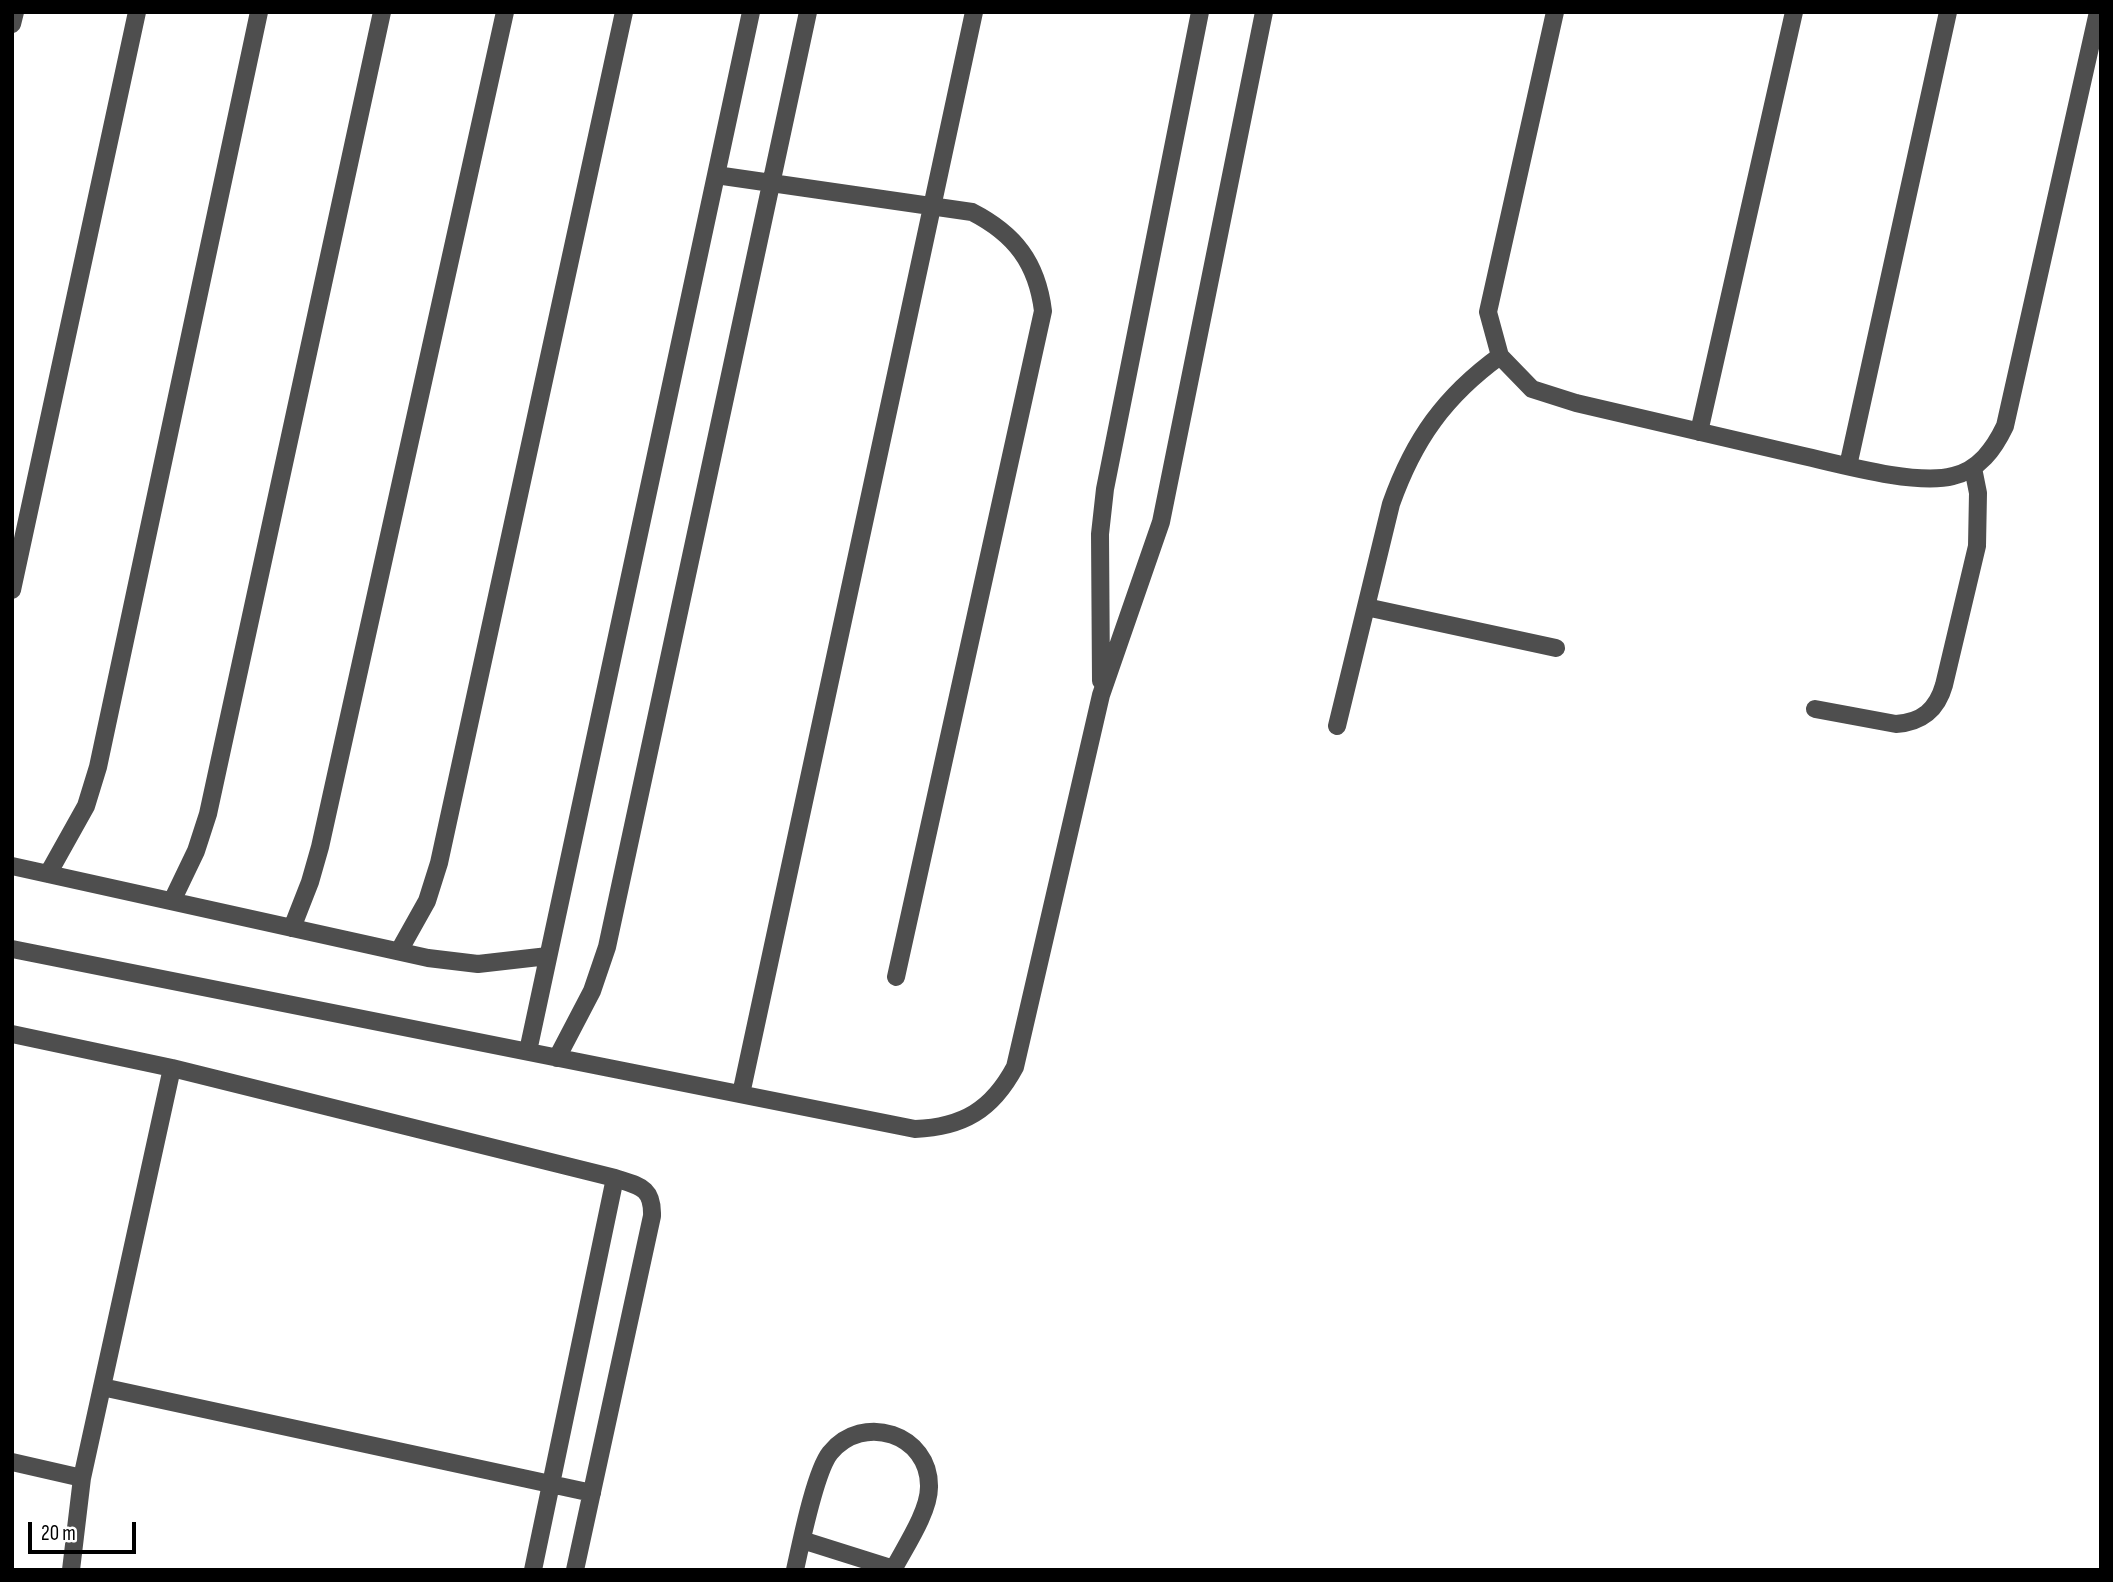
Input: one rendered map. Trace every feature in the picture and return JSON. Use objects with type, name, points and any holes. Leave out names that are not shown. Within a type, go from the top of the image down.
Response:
[{"type":"lane","points":[[12,24],[15,12]]},
{"type":"lane","points":[[12,590],[138,12]]},
{"type":"lane","points":[[48,874],[86,806],[98,767],[260,12]]},
{"type":"lane","points":[[172,901],[197,851],[208,814],[382,12]]},
{"type":"lane","points":[[292,928],[320,848],[505,12]]},
{"type":"lane","points":[[399,951],[427,901],[439,863],[624,12]]},
{"type":"lane","points":[[528,1051],[751,12]]},
{"type":"lane","points":[[557,1058],[592,991],[607,947],[808,12]]},
{"type":"lane","points":[[741,1094],[974,12]]},
{"type":"lane","points":[[1101,695],[1100,534],[1105,489],[1199,12]]},
{"type":"lane","points":[[12,949],[915,1129],[937,1128],[958,1122],[977,1112],[993,1100],[1006,1085],[1021,1048],[1101,695],[1161,522],[1264,12]]},
{"type":"lane","points":[[1555,12],[1488,312],[1500,356],[1532,389],[1576,403],[1848,466],[1922,479],[1957,476],[1973,468],[1987,457],[2005,426],[2098,12]]},
{"type":"lane","points":[[1699,432],[1794,12]]},
{"type":"lane","points":[[1848,466],[1948,12]]},
{"type":"lane","points":[[716,175],[972,212],[991,222],[1023,253],[1040,290],[1043,311],[896,977]]},
{"type":"lane","points":[[1337,726],[1391,503],[1402,474],[1415,446],[1452,396],[1475,374],[1500,356]]},
{"type":"lane","points":[[1815,709],[1896,724],[1910,723],[1933,709],[1944,685],[1977,546],[1978,493],[1973,468]]},
{"type":"lane","points":[[1366,607],[1556,648]]},
{"type":"lane","points":[[12,866],[428,958],[478,964],[548,956]]},
{"type":"lane","points":[[12,1034],[172,1068],[615,1178],[643,1188],[649,1196],[652,1216],[575,1570]]},
{"type":"lane","points":[[71,1570],[82,1478],[172,1068]]},
{"type":"lane","points":[[533,1570],[615,1178]]},
{"type":"lane","points":[[102,1387],[592,1493]]},
{"type":"lane","points":[[795,1570],[802,1540],[821,1471],[829,1455],[841,1442],[857,1433],[875,1430],[892,1433],[908,1442],[921,1455],[928,1472],[929,1490],[925,1507],[894,1569],[802,1540]]},
{"type":"lane","points":[[12,1462],[82,1478]]}]
